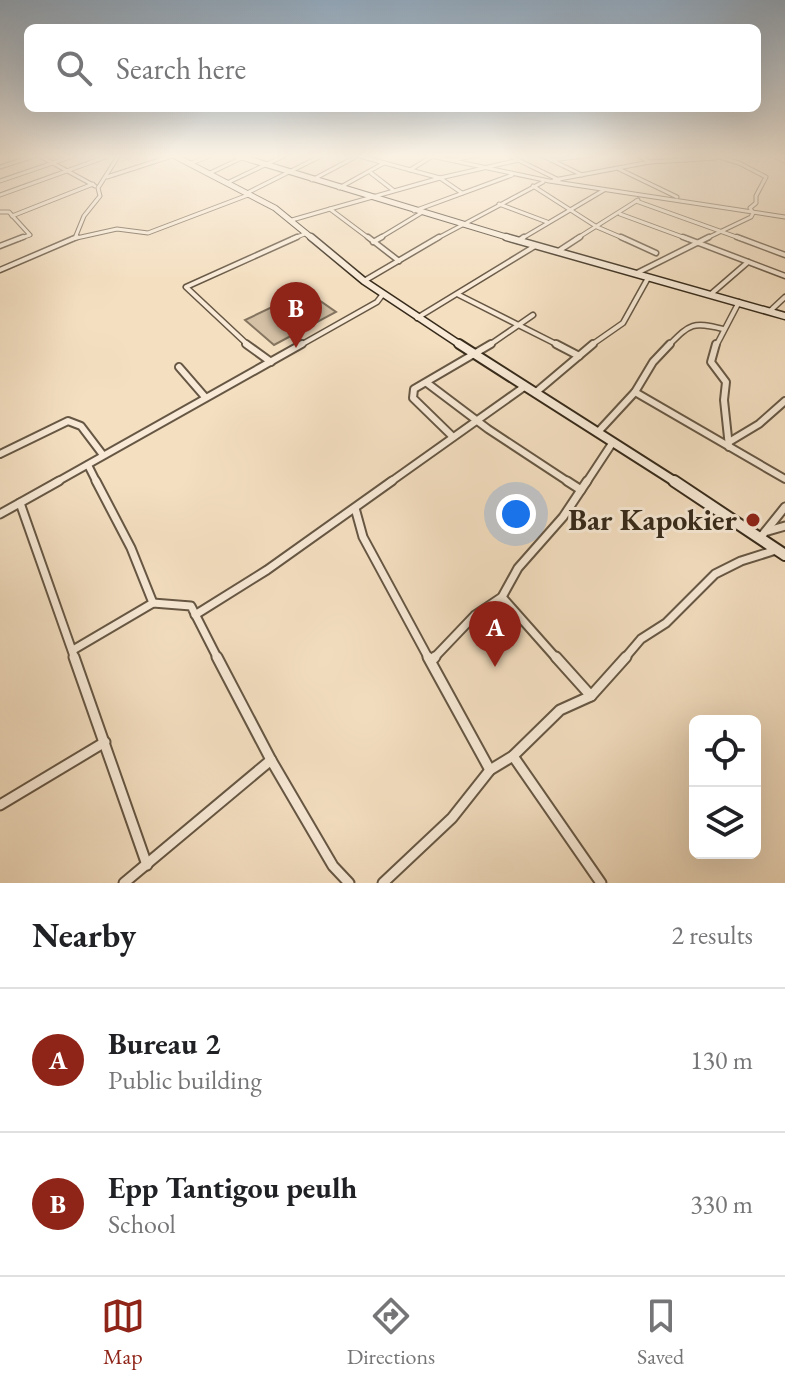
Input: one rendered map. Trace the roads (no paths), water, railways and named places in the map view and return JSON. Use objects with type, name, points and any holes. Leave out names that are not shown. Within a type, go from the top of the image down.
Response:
[{"type":"main road","points":[[252,196],[292,220],[364,281],[417,318],[785,555]]},
{"type":"main road","points":[[368,197],[785,316]]},
{"type":"street","points":[[12,216],[67,196]]},
{"type":"street","points":[[75,238],[84,216],[100,196]]},
{"type":"street","points":[[0,270],[75,238],[117,229],[148,233],[242,196]]},
{"type":"street","points":[[373,242],[401,228],[418,212],[455,196]]},
{"type":"street","points":[[364,281],[514,196]]},
{"type":"street","points":[[549,196],[597,227],[656,253]]},
{"type":"street","points":[[518,241],[593,196]]},
{"type":"street","points":[[557,252],[620,214],[642,196]]},
{"type":"street","points":[[652,196],[785,217]]},
{"type":"street","points":[[675,196],[685,201]]},
{"type":"street","points":[[753,213],[750,208],[756,203],[756,196]]},
{"type":"street","points":[[292,220],[368,197]]},
{"type":"street","points":[[636,201],[785,255]]},
{"type":"street","points":[[499,204],[547,222]]},
{"type":"street","points":[[330,209],[399,261]]},
{"type":"street","points":[[0,212],[5,210],[30,235],[0,246]]},
{"type":"street","points":[[635,274],[747,221],[753,213]]},
{"type":"street","points":[[620,214],[785,276]]},
{"type":"street","points":[[271,362],[242,341],[186,287],[307,233]]},
{"type":"street","points":[[417,318],[535,246]]},
{"type":"street","points":[[711,294],[748,262]]},
{"type":"street","points":[[535,393],[623,323],[648,278]]},
{"type":"street","points":[[0,514],[377,302],[383,294]]},
{"type":"street","points":[[459,295],[579,356]]},
{"type":"street","points":[[770,311],[785,297]]},
{"type":"street","points":[[729,445],[724,400],[726,382],[711,362],[723,329],[739,302]]},
{"type":"street","points":[[452,436],[413,398],[414,389],[475,355],[533,315]]},
{"type":"street","points":[[598,432],[635,392],[653,362],[691,323],[723,329]]},
{"type":"street","points":[[179,367],[205,397]]},
{"type":"street","points":[[427,383],[581,490]]},
{"type":"street","points":[[195,615],[267,570],[524,387]]},
{"type":"street","points":[[635,392],[785,479]]},
{"type":"street","points":[[729,445],[785,401]]},
{"type":"street","points":[[0,454],[68,421],[81,426],[103,455]]},
{"type":"street","points":[[431,661],[475,615],[502,597],[518,568],[563,517],[613,442]]},
{"type":"street","points":[[88,465],[124,534],[153,603]]},
{"type":"street","points":[[20,503],[147,865]]},
{"type":"street","points":[[760,538],[785,507]]},
{"type":"street","points":[[355,508],[363,537],[490,770]]},
{"type":"street","points":[[768,531],[785,526]]},
{"type":"street","points":[[383,883],[452,818],[490,770],[513,756],[560,710],[591,696],[641,639],[666,623],[715,574],[741,561],[776,550]]},
{"type":"street","points":[[502,597],[591,696]]},
{"type":"street","points":[[73,650],[153,603],[185,603],[191,606],[271,760],[333,866],[349,883]]},
{"type":"street","points":[[0,805],[105,742]]},
{"type":"street","points":[[513,756],[601,883]]},
{"type":"street","points":[[124,883],[271,760]]},
{"type":"place","name":"Epp Tantigou peulh","points":[[296,348]]},
{"type":"place","name":"Bar Kapokier","points":[[753,520]]},
{"type":"place","name":"Bureau 2","points":[[495,667]]}]
